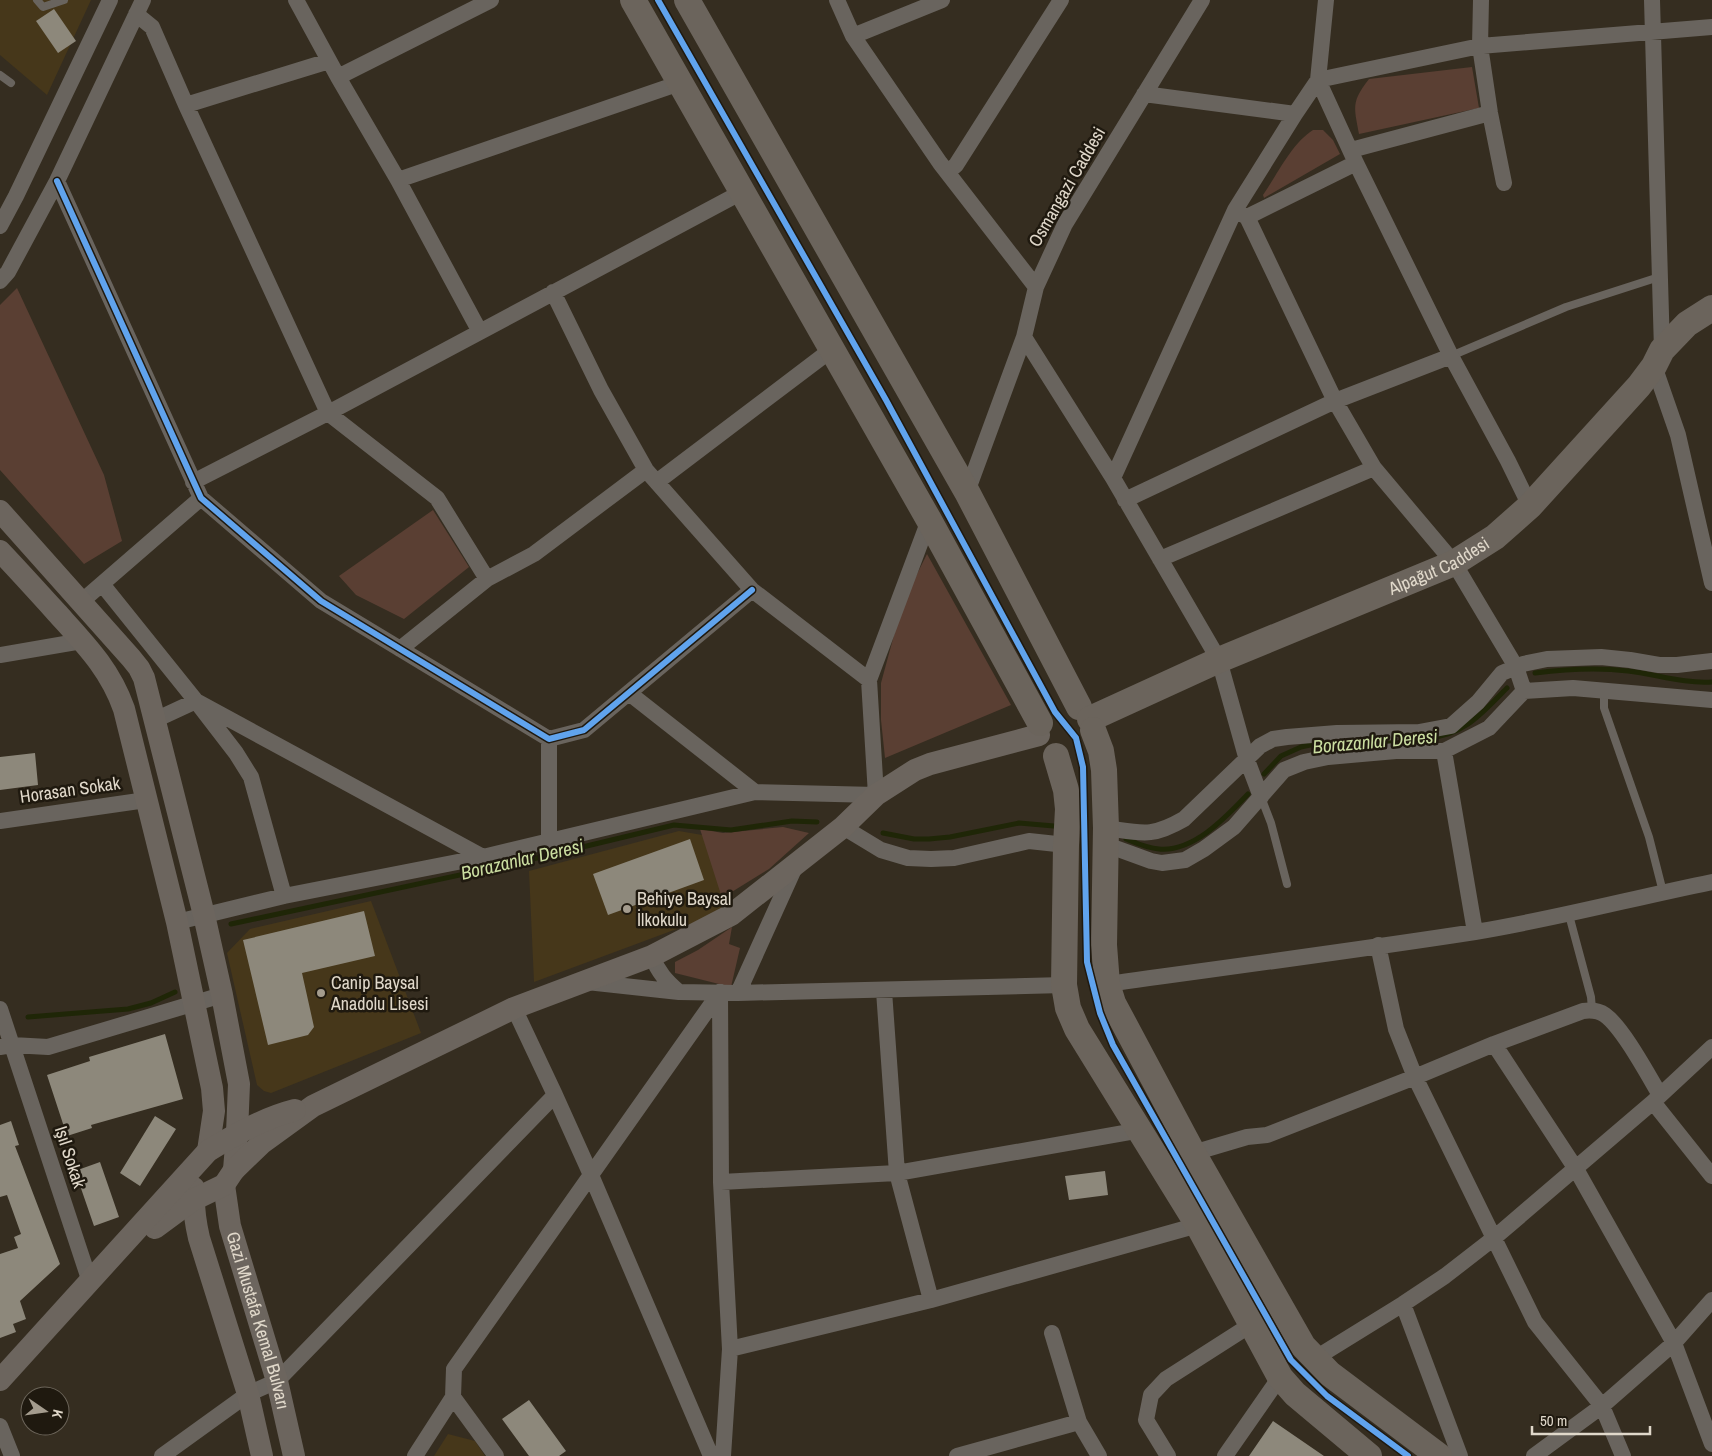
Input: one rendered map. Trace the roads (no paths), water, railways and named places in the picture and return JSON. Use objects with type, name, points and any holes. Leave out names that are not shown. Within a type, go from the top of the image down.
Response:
[{"type":"main road","points":[[633,0],[929,520],[1040,729]]},
{"type":"main road","points":[[687,0],[967,492],[1087,719],[1101,751],[1104,770],[1104,945],[1107,984],[1113,1003],[1193,1153],[1303,1346],[1330,1374],[1439,1456]]},
{"type":"main road","name":"Alpağut Caddesi","points":[[1087,719],[1219,660],[1454,563],[1495,537],[1530,506],[1639,386],[1658,358],[1687,324],[1712,308]]},
{"type":"main road","points":[[0,510],[139,668],[144,678],[204,915],[239,1084],[251,1103],[258,1108],[279,1114]]},
{"type":"main road","name":"Gazi Mustafa Kemal Bulvarı","points":[[0,551],[106,670],[118,691],[124,709],[177,922],[212,1088],[214,1111],[193,1200],[195,1220],[248,1394],[262,1456]]},
{"type":"main road","points":[[1073,704],[1087,719],[1092,739],[1088,746],[1074,756],[1056,756],[1042,744],[1040,729],[1042,718],[1055,705],[1073,704]]},
{"type":"main road","points":[[155,1228],[193,1200],[229,1178],[262,1143],[313,1106],[514,1008],[652,956],[731,915],[795,866],[843,826],[876,795],[915,770],[1040,729]]},
{"type":"main road","points":[[1056,756],[1066,790],[1068,809],[1064,986],[1068,1008],[1077,1029],[1198,1225],[1280,1377],[1295,1394],[1369,1456]]},
{"type":"main road","name":"Gazi Mustafa Kemal Bulvarı","points":[[239,1084],[237,1133],[229,1178],[230,1226],[277,1381],[294,1456]]},
{"type":"main road","points":[[0,1380],[202,1158],[237,1133],[279,1114],[313,1106]]},
{"type":"main road","points":[[133,1233],[155,1228],[173,1229],[199,1238]]},
{"type":"street","points":[[0,226],[110,0]]},
{"type":"street","points":[[296,0],[398,180],[480,332]]},
{"type":"street","points":[[338,77],[491,0]]},
{"type":"street","points":[[837,0],[853,36],[948,172],[1036,287]]},
{"type":"street","points":[[853,36],[942,0]]},
{"type":"street","points":[[948,172],[956,165],[1061,0]]},
{"type":"street","name":"Osmangazi Caddesi","points":[[967,492],[1024,337],[1036,287],[1065,224],[1202,0]]},
{"type":"street","points":[[1112,478],[1241,214],[1296,114],[1318,80],[1326,0]]},
{"type":"street","points":[[1481,0],[1480,46],[1490,113],[1504,183]]},
{"type":"street","points":[[1652,0],[1659,277],[1658,358],[1712,583]]},
{"type":"street","points":[[139,7],[152,27],[328,413],[438,498],[487,579]]},
{"type":"street","points":[[0,281],[8,272],[57,181],[139,7]]},
{"type":"street","points":[[1318,80],[1480,46],[1712,27]]},
{"type":"street","points":[[186,105],[329,61]]},
{"type":"street","points":[[1318,80],[1353,157],[1451,356],[1508,460],[1530,506]]},
{"type":"street","points":[[398,180],[680,83]]},
{"type":"street","points":[[1144,94],[1296,114]]},
{"type":"street","points":[[1241,214],[1353,157],[1490,113]]},
{"type":"street","points":[[57,181],[201,498],[322,601],[549,739],[584,730],[752,590]]},
{"type":"street","points":[[193,482],[328,413],[742,192]]},
{"type":"street","points":[[1241,214],[1335,401],[1374,468],[1454,563],[1516,667],[1524,691]]},
{"type":"street","points":[[553,292],[601,390],[646,470],[658,481],[752,590],[869,680]]},
{"type":"street","points":[[1024,337],[1112,478],[1219,660],[1247,760],[1261,797]]},
{"type":"street","points":[[658,481],[831,350]]},
{"type":"street","points":[[1125,500],[1335,401],[1451,356]]},
{"type":"street","points":[[1160,559],[1374,468]]},
{"type":"street","points":[[400,649],[487,579],[534,554],[646,470]]},
{"type":"street","points":[[81,602],[201,498]]},
{"type":"street","points":[[177,922],[284,896],[484,857],[754,792],[876,795],[869,680],[929,520]]},
{"type":"street","points":[[102,584],[196,701],[236,753],[251,777],[284,896]]},
{"type":"street","points":[[0,655],[82,641]]},
{"type":"street","points":[[1105,838],[1154,833],[1184,819],[1260,746],[1272,739],[1337,733],[1419,732],[1451,726],[1478,702],[1502,673],[1516,667],[1547,659],[1568,657],[1601,657],[1659,665],[1712,661]]},
{"type":"street","points":[[1105,838],[1118,849],[1151,861],[1162,863],[1185,860],[1220,839],[1247,814],[1284,770],[1304,762],[1328,757],[1396,751],[1444,751],[1489,728],[1524,691],[1573,688],[1712,700]]},
{"type":"street","points":[[629,693],[754,792]]},
{"type":"street","points":[[155,720],[196,701]]},
{"type":"street","points":[[196,701],[484,857]]},
{"type":"street","points":[[549,739],[549,841]]},
{"type":"street","points":[[1444,751],[1475,932]]},
{"type":"street","name":"Horasan Sokak","points":[[0,821],[146,800]]},
{"type":"street","points":[[843,826],[881,850],[908,858],[954,858],[1029,841],[1066,845]]},
{"type":"street","points":[[738,993],[795,866]]},
{"type":"street","points":[[1107,984],[1475,932],[1569,915],[1712,882]]},
{"type":"street","points":[[1378,946],[1396,1029],[1416,1077],[1535,1322],[1602,1406],[1623,1456]]},
{"type":"street","points":[[652,956],[657,970],[666,982],[679,992]]},
{"type":"street","points":[[585,982],[679,992],[738,993],[1064,986]]},
{"type":"street","points":[[884,991],[897,1173],[931,1300]]},
{"type":"street","points":[[415,1456],[453,1397],[454,1369],[720,992]]},
{"type":"street","points":[[720,992],[721,1182],[730,1349],[722,1456]]},
{"type":"street","points":[[6,1046],[48,1047],[222,995]]},
{"type":"street","points":[[514,1008],[591,1175],[711,1456]]},
{"type":"street","name":"Işıl Sokak","points":[[0,1010],[6,1046],[90,1282]]},
{"type":"street","points":[[1193,1153],[1247,1137],[1267,1135],[1416,1077],[1494,1044],[1592,1010],[1604,1014],[1616,1024],[1657,1098],[1712,1176]]},
{"type":"street","points":[[1494,1044],[1576,1169],[1674,1343],[1712,1444]]},
{"type":"street","points":[[1314,1359],[1445,1276],[1494,1238],[1576,1169],[1712,1047]]},
{"type":"street","points":[[162,1456],[248,1394],[277,1381],[554,1095]]},
{"type":"street","points":[[721,1182],[897,1173],[1140,1130]]},
{"type":"street","points":[[730,1349],[931,1300],[1198,1225]]},
{"type":"street","points":[[1534,1456],[1602,1406],[1674,1343],[1712,1300]]},
{"type":"street","points":[[1403,1304],[1460,1456]]},
{"type":"street","points":[[1168,1456],[1146,1420],[1152,1395],[1166,1379],[1252,1324]]},
{"type":"street","points":[[1052,1333],[1079,1422],[1099,1456]]},
{"type":"street","points":[[1225,1456],[1280,1377]]},
{"type":"street","points":[[453,1397],[496,1456]]},
{"type":"street","points":[[956,1456],[1079,1422]]},
{"type":"street","points":[[0,1426],[12,1456]]},
{"type":"lane","points":[[37,0],[43,7],[64,0]]},
{"type":"lane","points":[[0,75],[11,83]]},
{"type":"lane","points":[[1451,356],[1566,307],[1659,277]]},
{"type":"lane","points":[[1604,690],[1604,708],[1649,837],[1663,892]]},
{"type":"lane","points":[[1261,797],[1271,823],[1287,884]]},
{"type":"lane","points":[[1569,915],[1591,997],[1592,1010]]},
{"type":"waterway","name":"Borazanlar Deresi","points":[[1535,673],[1605,669],[1638,672],[1691,682],[1712,682]]},
{"type":"waterway","name":"Borazanlar Deresi","points":[[1428,738],[1441,736],[1463,727],[1481,714],[1507,688]]},
{"type":"waterway","name":"Borazanlar Deresi","points":[[1264,774],[1281,756],[1301,747],[1407,740]]},
{"type":"waterway","name":"Borazanlar Deresi","points":[[1126,839],[1159,849],[1185,845],[1208,831],[1230,813],[1248,794]]},
{"type":"waterway","name":"Borazanlar Deresi","points":[[231,924],[516,863],[674,825],[731,830],[792,821],[817,822]]},
{"type":"waterway","name":"Borazanlar Deresi","points":[[883,833],[914,839],[929,839],[950,837],[1019,823],[1054,826]]},
{"type":"waterway","name":"Borazanlar Deresi","points":[[28,1017],[128,1009],[151,1003],[175,992]]},
{"type":"place","name":"Behiye Baysal İlkokulu","points":[[627,909]]},
{"type":"place","name":"Canip Baysal Anadolu Lisesi","points":[[321,993]]}]
